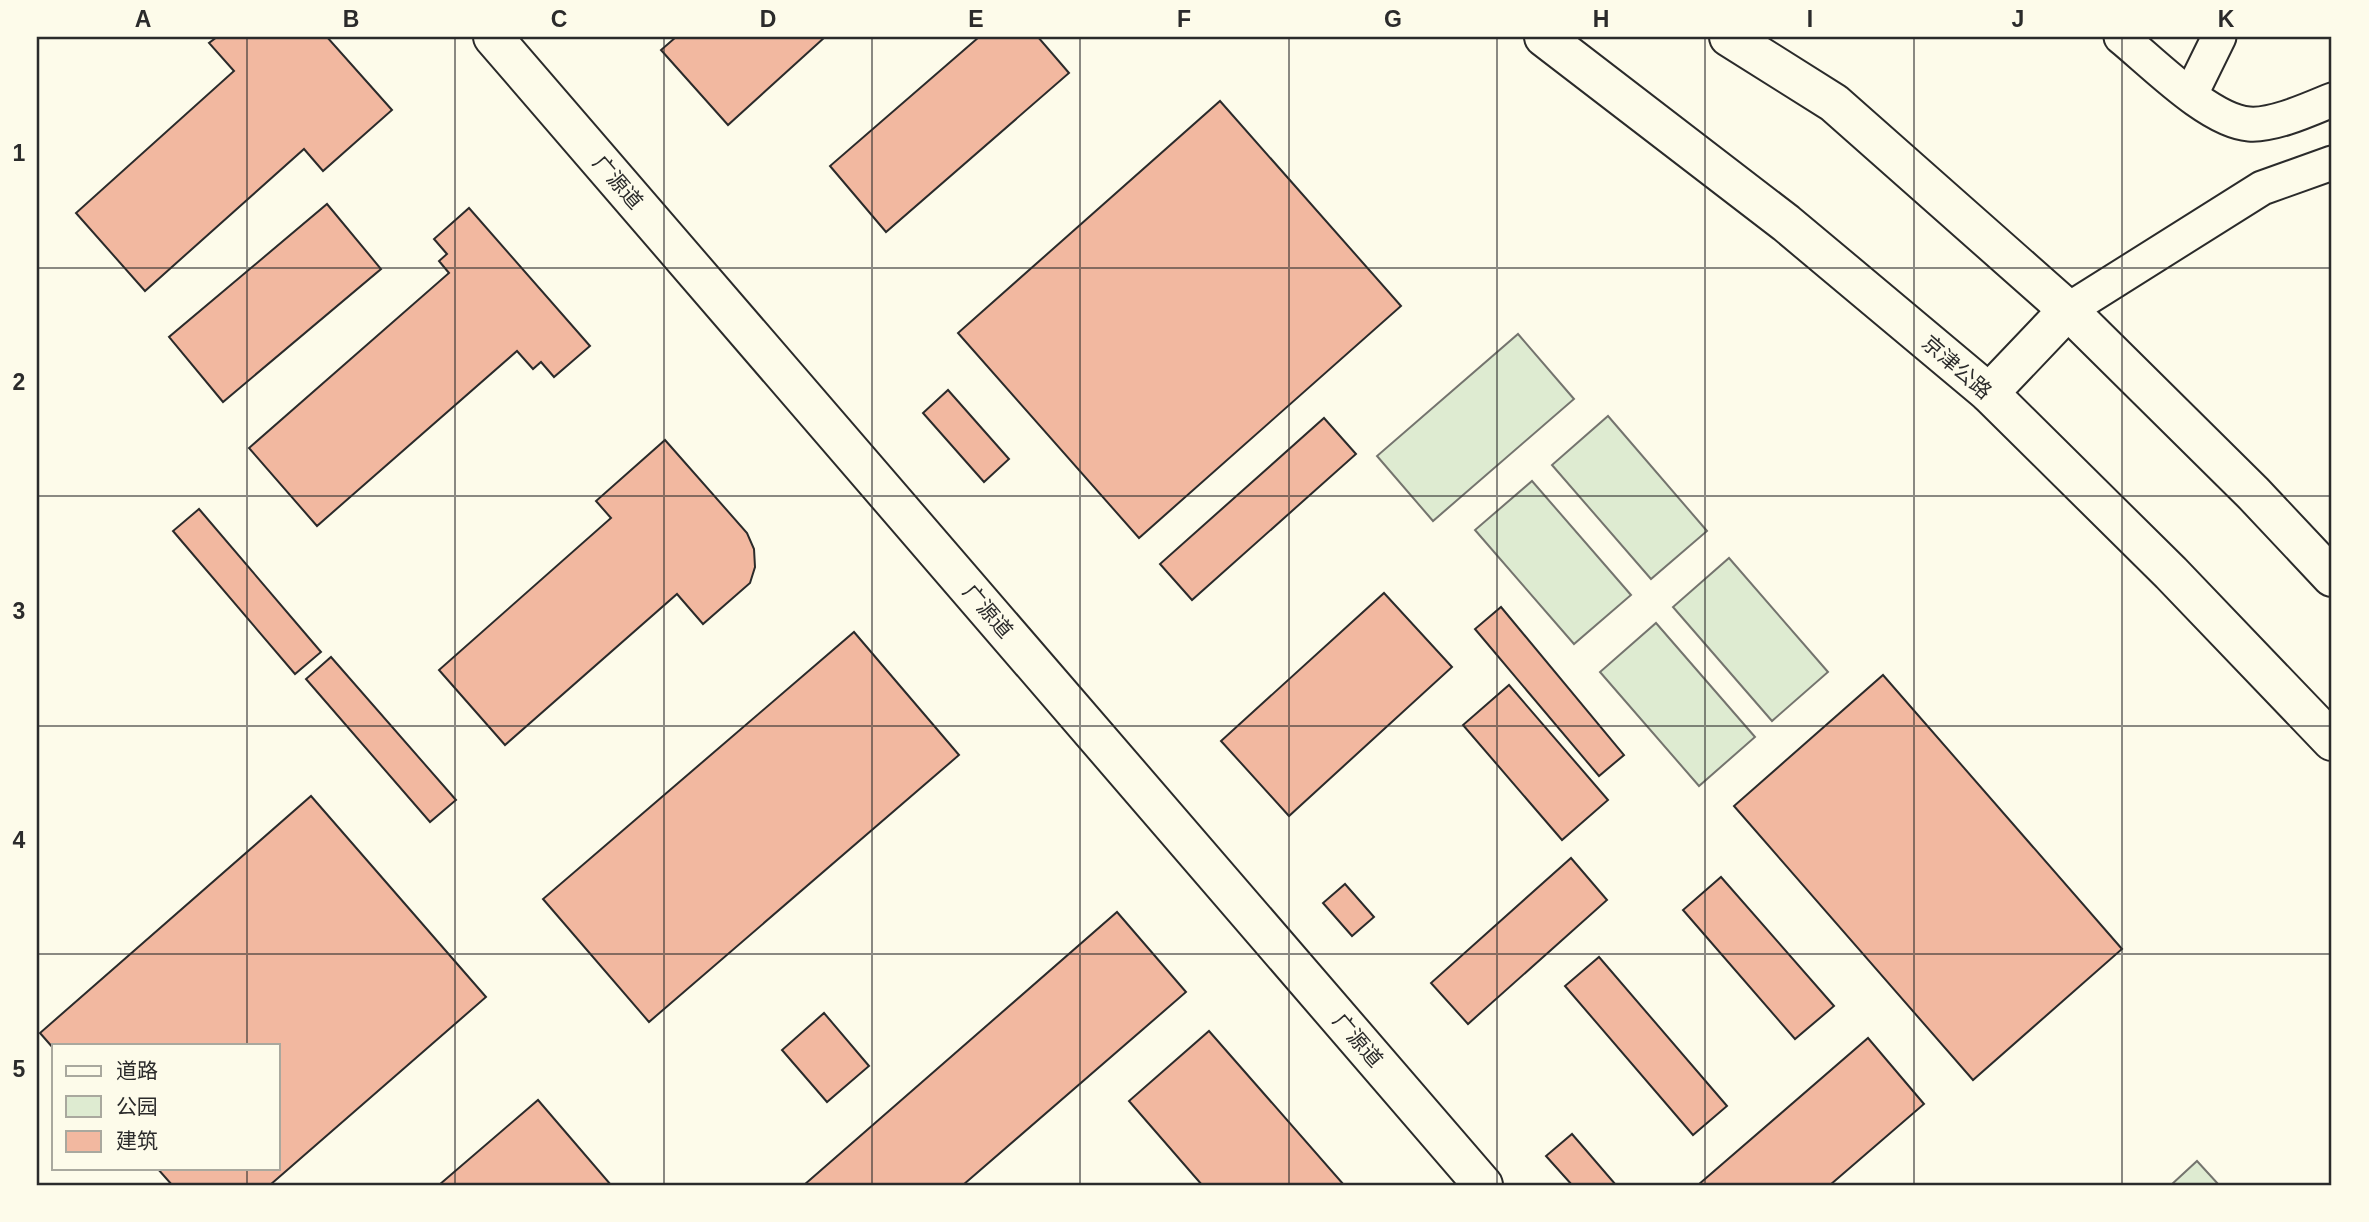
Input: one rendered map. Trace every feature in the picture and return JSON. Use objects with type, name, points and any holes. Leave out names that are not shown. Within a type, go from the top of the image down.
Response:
[{"type":"main road","name":"广源道","points":[[493,37],[1483,1185]]},
{"type":"main road","name":"京津公路","points":[[1544,37],[1786,223],[1989,393],[2171,573],[2332,741]]},
{"type":"main road","points":[[1729,37],[1834,103],[2068,310],[2253,493],[2332,577]]},
{"type":"main road","points":[[1989,393],[2068,310]]},
{"type":"street","points":[[2121,37],[2213,112],[2249,124],[2292,115],[2332,100]]},
{"type":"street","points":[[2191,94],[2219,37]]},
{"type":"street","points":[[2068,310],[2262,188],[2332,163]]},
{"type":"green space","points":[[1518,334],[1574,399],[1433,521],[1377,456]]},
{"type":"green space","points":[[1608,416],[1707,531],[1651,579],[1552,465]]},
{"type":"green space","points":[[1532,481],[1631,595],[1574,644],[1475,530]]},
{"type":"green space","points":[[1729,558],[1828,672],[1772,721],[1673,607]]},
{"type":"green space","points":[[1656,623],[1755,737],[1699,786],[1600,672]]},
{"type":"green space","points":[[2197,1161],[2219,1185],[2171,1185]]},
{"type":"building","points":[[217,37],[327,37],[392,110],[323,171],[304,149],[145,291],[76,213],[234,71],[209,43]]},
{"type":"building","points":[[676,37],[825,37],[728,125],[661,50]]},
{"type":"building","points":[[979,37],[1038,37],[1069,73],[886,232],[830,166]]},
{"type":"building","points":[[1220,101],[1401,306],[1139,538],[958,333]]},
{"type":"building","points":[[327,204],[381,269],[223,402],[169,337]]},
{"type":"building","points":[[469,208],[590,346],[554,377],[541,362],[533,369],[517,351],[317,526],[249,448],[449,273],[439,261],[447,254],[434,239]]},
{"type":"building","points":[[948,390],[1009,459],[984,482],[923,413]]},
{"type":"building","points":[[1324,418],[1356,454],[1192,600],[1160,564]]},
{"type":"building","points":[[665,440],[747,533],[754,549],[755,567],[750,583],[703,624],[677,594],[505,745],[439,670],[611,518],[596,501]]},
{"type":"building","points":[[199,509],[321,652],[295,674],[173,531]]},
{"type":"building","points":[[1384,593],[1452,667],[1289,816],[1221,741]]},
{"type":"building","points":[[1501,607],[1624,755],[1599,776],[1475,629]]},
{"type":"building","points":[[854,632],[959,755],[649,1022],[543,899]]},
{"type":"building","points":[[331,657],[456,800],[430,822],[306,679]]},
{"type":"building","points":[[1883,675],[2122,949],[1973,1080],[1734,806]]},
{"type":"building","points":[[1509,685],[1608,800],[1562,840],[1463,725]]},
{"type":"building","points":[[311,796],[486,997],[270,1185],[172,1185],[159,1170],[280,1170],[280,1044],[52,1044],[52,1047],[40,1033]]},
{"type":"building","points":[[1571,858],[1607,900],[1468,1024],[1431,983]]},
{"type":"building","points":[[1721,877],[1834,1006],[1795,1039],[1683,910]]},
{"type":"building","points":[[1345,884],[1374,917],[1352,936],[1323,903]]},
{"type":"building","points":[[1117,912],[1186,992],[963,1185],[804,1185]]},
{"type":"building","points":[[1599,957],[1727,1106],[1693,1135],[1565,986]]},
{"type":"building","points":[[824,1013],[869,1066],[827,1102],[782,1050]]},
{"type":"building","points":[[1209,1031],[1344,1185],[1202,1185],[1129,1101]]},
{"type":"building","points":[[1868,1038],[1924,1104],[1830,1185],[1698,1185]]},
{"type":"building","points":[[538,1100],[611,1185],[439,1185]]},
{"type":"building","points":[[1572,1134],[1616,1185],[1572,1185],[1546,1156]]}]
